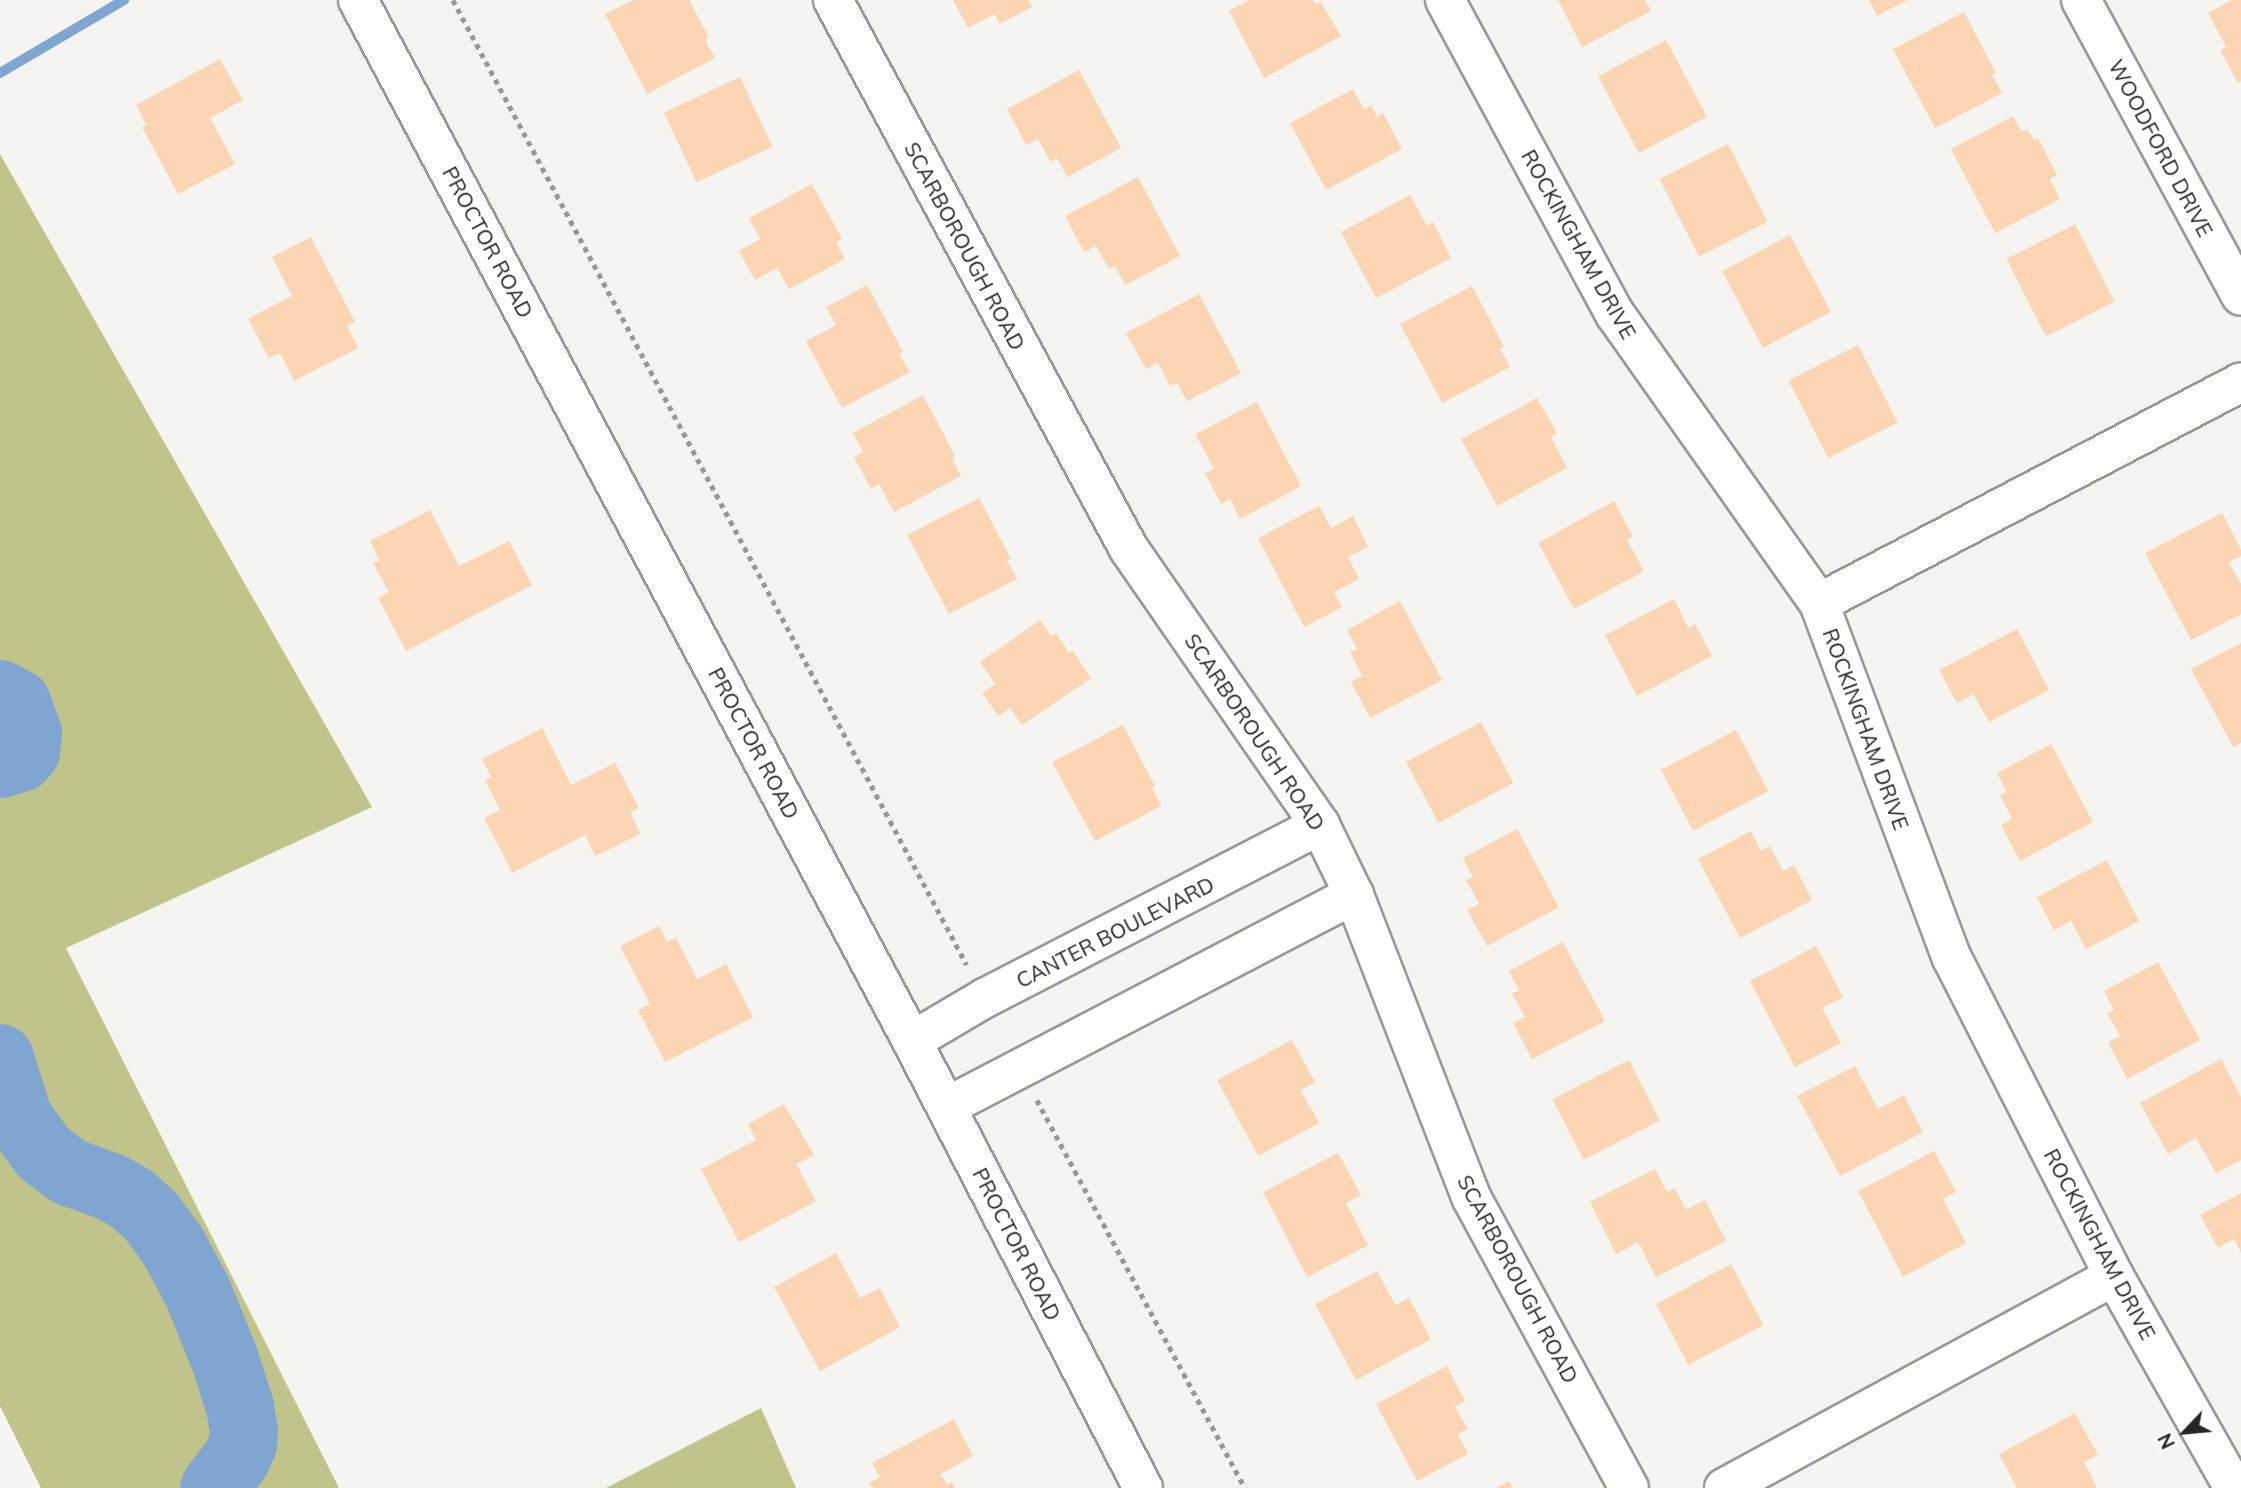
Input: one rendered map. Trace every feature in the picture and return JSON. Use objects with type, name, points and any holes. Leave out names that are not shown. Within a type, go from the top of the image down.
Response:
[{"type":"street","name":"PROCTOR ROAD","points":[[358,0],[912,1041],[1143,1488]]},
{"type":"street","name":"SCARBOROUGH ROAD","points":[[833,0],[1129,549],[1320,825],[1354,895],[1471,1197],[1629,1488]]},
{"type":"street","name":"ROCKINGHAM DRIVE","points":[[1446,0],[1615,314],[1819,603],[1952,958],[2114,1276],[2234,1488]]},
{"type":"street","name":"WOODFORD DRIVE","points":[[2081,0],[2241,296]]},
{"type":"street","points":[[1819,603],[2241,382]]},
{"type":"street","name":"CANTER BOULEVARD","points":[[912,1041],[985,998],[1320,825]]},
{"type":"street","points":[[946,1107],[1354,895]]},
{"type":"street","points":[[1724,1488],[2114,1276]]},
{"type":"path","points":[[453,0],[985,998]]},
{"type":"path","points":[[1020,1068],[1245,1488]]},
{"type":"green space","points":[[0,154],[372,807],[66,948],[339,1488],[41,1488],[0,1406]]},
{"type":"green space","points":[[761,1408],[796,1488],[606,1488]]},
{"type":"building","points":[[633,0],[689,0],[709,38],[705,40],[715,58],[647,94],[605,14]]},
{"type":"building","points":[[953,0],[1028,0],[1032,7],[999,24],[995,14],[968,28]]},
{"type":"building","points":[[1249,0],[1313,0],[1316,4],[1321,2],[1341,36],[1264,78],[1229,11]]},
{"type":"building","points":[[1558,0],[1645,0],[1651,11],[1582,47]]},
{"type":"building","points":[[1869,0],[1907,0],[1877,16]]},
{"type":"building","points":[[2232,0],[2241,0],[2241,81],[2238,83],[2220,50],[2226,47],[2208,13]]},
{"type":"building","points":[[1964,12],[1996,73],[1992,75],[2002,93],[1935,128],[1893,49]]},
{"type":"building","points":[[1666,40],[1707,117],[1639,153],[1598,76]]},
{"type":"building","points":[[220,59],[243,100],[210,118],[235,164],[178,194],[142,127],[146,125],[136,105]]},
{"type":"building","points":[[1079,70],[1121,148],[1067,177],[1057,158],[1051,162],[1038,139],[1026,145],[1007,109]]},
{"type":"building","points":[[740,77],[773,147],[696,182],[664,112]]},
{"type":"building","points":[[1353,89],[1364,109],[1371,105],[1377,117],[1383,113],[1402,149],[1326,190],[1290,123]]},
{"type":"building","points":[[2013,116],[2021,132],[2027,129],[2034,140],[2038,138],[2057,175],[2050,179],[2060,199],[1995,233],[1951,149]]},
{"type":"building","points":[[1728,144],[1767,222],[1699,256],[1659,179]]},
{"type":"building","points":[[1138,177],[1180,256],[1125,285],[1115,266],[1109,269],[1096,246],[1084,252],[1065,216]]},
{"type":"building","points":[[812,184],[842,239],[836,242],[845,259],[789,289],[777,268],[755,280],[739,251],[760,239],[749,218]]},
{"type":"building","points":[[1410,195],[1427,226],[1433,222],[1451,258],[1376,298],[1341,232]]},
{"type":"building","points":[[2075,224],[2114,302],[2046,336],[2006,259]]},
{"type":"building","points":[[1790,235],[1831,312],[1763,348],[1722,271]]},
{"type":"building","points":[[311,237],[355,322],[347,326],[358,348],[294,381],[280,353],[269,358],[248,319],[292,296],[272,257]]},
{"type":"building","points":[[867,285],[903,352],[899,354],[910,372],[842,408],[806,341],[836,325],[826,307]]},
{"type":"building","points":[[1472,286],[1504,347],[1500,349],[1510,367],[1442,403],[1400,324]]},
{"type":"building","points":[[1199,294],[1241,373],[1187,401],[1177,383],[1170,386],[1158,363],[1146,369],[1126,333]]},
{"type":"building","points":[[1858,345],[1897,423],[1828,458],[1789,380]]},
{"type":"building","points":[[923,395],[955,456],[952,458],[961,476],[894,512],[879,484],[871,489],[854,457],[863,452],[853,433]]},
{"type":"building","points":[[1537,398],[1557,433],[1551,437],[1567,468],[1497,506],[1461,439]]},
{"type":"building","points":[[1257,402],[1301,486],[1240,519],[1230,499],[1221,504],[1205,473],[1214,469],[1195,434]]},
{"type":"building","points":[[979,498],[1011,559],[1007,560],[1017,579],[949,614],[907,535]]},
{"type":"building","points":[[1614,501],[1633,537],[1627,540],[1644,571],[1574,609],[1538,543]]},
{"type":"building","points":[[1319,506],[1331,528],[1353,516],[1368,547],[1348,557],[1359,579],[1334,592],[1342,607],[1304,627],[1258,538]]},
{"type":"building","points":[[430,510],[459,566],[509,541],[532,585],[406,651],[378,598],[389,592],[373,563],[379,560],[370,541]]},
{"type":"building","points":[[2222,513],[2241,550],[2241,556],[2229,562],[2241,584],[2241,614],[2191,640],[2145,553]]},
{"type":"building","points":[[1674,599],[1688,628],[1695,624],[1712,656],[1637,696],[1605,635]]},
{"type":"building","points":[[1400,601],[1442,680],[1370,718],[1351,682],[1362,676],[1350,652],[1357,649],[1347,630]]},
{"type":"building","points":[[1040,620],[1051,636],[1056,633],[1069,653],[1072,650],[1091,678],[1022,725],[1010,708],[998,716],[982,693],[995,684],[980,662]]},
{"type":"building","points":[[2017,629],[2049,690],[1989,722],[1973,694],[1957,703],[1939,670]]},
{"type":"building","points":[[2241,643],[2241,743],[2233,747],[2191,669]]},
{"type":"building","points":[[1481,722],[1513,783],[1438,823],[1406,762]]},
{"type":"building","points":[[1123,725],[1155,786],[1152,788],[1161,806],[1095,841],[1052,762]]},
{"type":"building","points":[[542,728],[571,785],[615,763],[639,808],[630,812],[640,834],[595,856],[585,835],[512,873],[484,818],[500,810],[485,780],[491,777],[482,759]]},
{"type":"building","points":[[1736,730],[1768,791],[1693,831],[1661,770]]},
{"type":"building","points":[[2051,744],[2093,822],[2020,861],[2001,825],[2012,819],[2000,795],[2007,792],[1997,773]]},
{"type":"building","points":[[1517,829],[1559,907],[1487,946],[1467,910],[1479,904],[1466,880],[1473,877],[1463,858]]},
{"type":"building","points":[[1751,831],[1761,851],[1770,846],[1783,871],[1794,865],[1812,900],[1740,938],[1698,859]]},
{"type":"building","points":[[2107,860],[2139,921],[2086,949],[2071,921],[2054,930],[2037,897]]},
{"type":"building","points":[[659,926],[667,942],[676,938],[697,979],[726,964],[753,1017],[665,1062],[638,1010],[650,1004],[620,946]]},
{"type":"building","points":[[1563,942],[1605,1021],[1532,1059],[1513,1023],[1525,1017],[1512,994],[1519,990],[1509,971]]},
{"type":"building","points":[[1816,946],[1843,997],[1822,1008],[1841,1043],[1795,1067],[1750,981]]},
{"type":"building","points":[[2158,962],[2200,1040],[2127,1079],[2108,1042],[2120,1036],[2107,1013],[2114,1010],[2104,991]]},
{"type":"building","points":[[1292,1040],[1315,1082],[1301,1090],[1319,1123],[1258,1156],[1217,1080]]},
{"type":"building","points":[[2221,1059],[2241,1097],[2241,1160],[2216,1173],[2196,1138],[2168,1154],[2140,1103]]},
{"type":"building","points":[[1629,1060],[1660,1121],[1583,1160],[1552,1099]]},
{"type":"building","points":[[1855,1066],[1878,1109],[1904,1095],[1923,1132],[1840,1176],[1797,1096]]},
{"type":"building","points":[[784,1104],[814,1155],[796,1164],[816,1201],[739,1242],[701,1169],[756,1140],[748,1124]]},
{"type":"building","points":[[1934,1151],[1956,1192],[1943,1199],[1966,1243],[1903,1277],[1858,1191]]},
{"type":"building","points":[[1338,1153],[1361,1195],[1346,1203],[1368,1245],[1307,1277],[1263,1192]]},
{"type":"building","points":[[1655,1169],[1667,1192],[1675,1188],[1686,1210],[1705,1200],[1726,1241],[1656,1277],[1638,1242],[1616,1254],[1590,1202]]},
{"type":"building","points":[[2241,1193],[2241,1253],[2234,1239],[2218,1248],[2200,1215]]},
{"type":"building","points":[[836,1253],[860,1298],[880,1288],[900,1327],[820,1371],[774,1287]]},
{"type":"building","points":[[1731,1264],[1763,1325],[1688,1365],[1656,1304]]},
{"type":"building","points":[[1377,1271],[1395,1305],[1409,1298],[1431,1339],[1356,1380],[1315,1304]]},
{"type":"building","points":[[1447,1366],[1465,1401],[1455,1407],[1468,1429],[1458,1434],[1468,1454],[1417,1481],[1376,1404]]},
{"type":"building","points":[[2075,1413],[2098,1455],[2084,1462],[2097,1488],[2017,1488],[1999,1454]]},
{"type":"building","points":[[954,1419],[973,1456],[941,1474],[947,1485],[952,1482],[955,1488],[872,1488],[869,1483],[880,1477],[872,1463]]},
{"type":"building","points":[[1509,1481],[1512,1488],[1496,1488]]},
{"type":"waterway","points":[[0,73],[124,0]]},
{"type":"waterway","points":[[0,694],[17,703],[28,733],[26,751],[20,758],[0,764]]},
{"type":"waterway","points":[[0,1058],[19,1119],[44,1153],[69,1172],[111,1187],[132,1199],[151,1216],[173,1246],[198,1293],[225,1360],[240,1407],[244,1431],[243,1444],[236,1459],[214,1488]]}]
